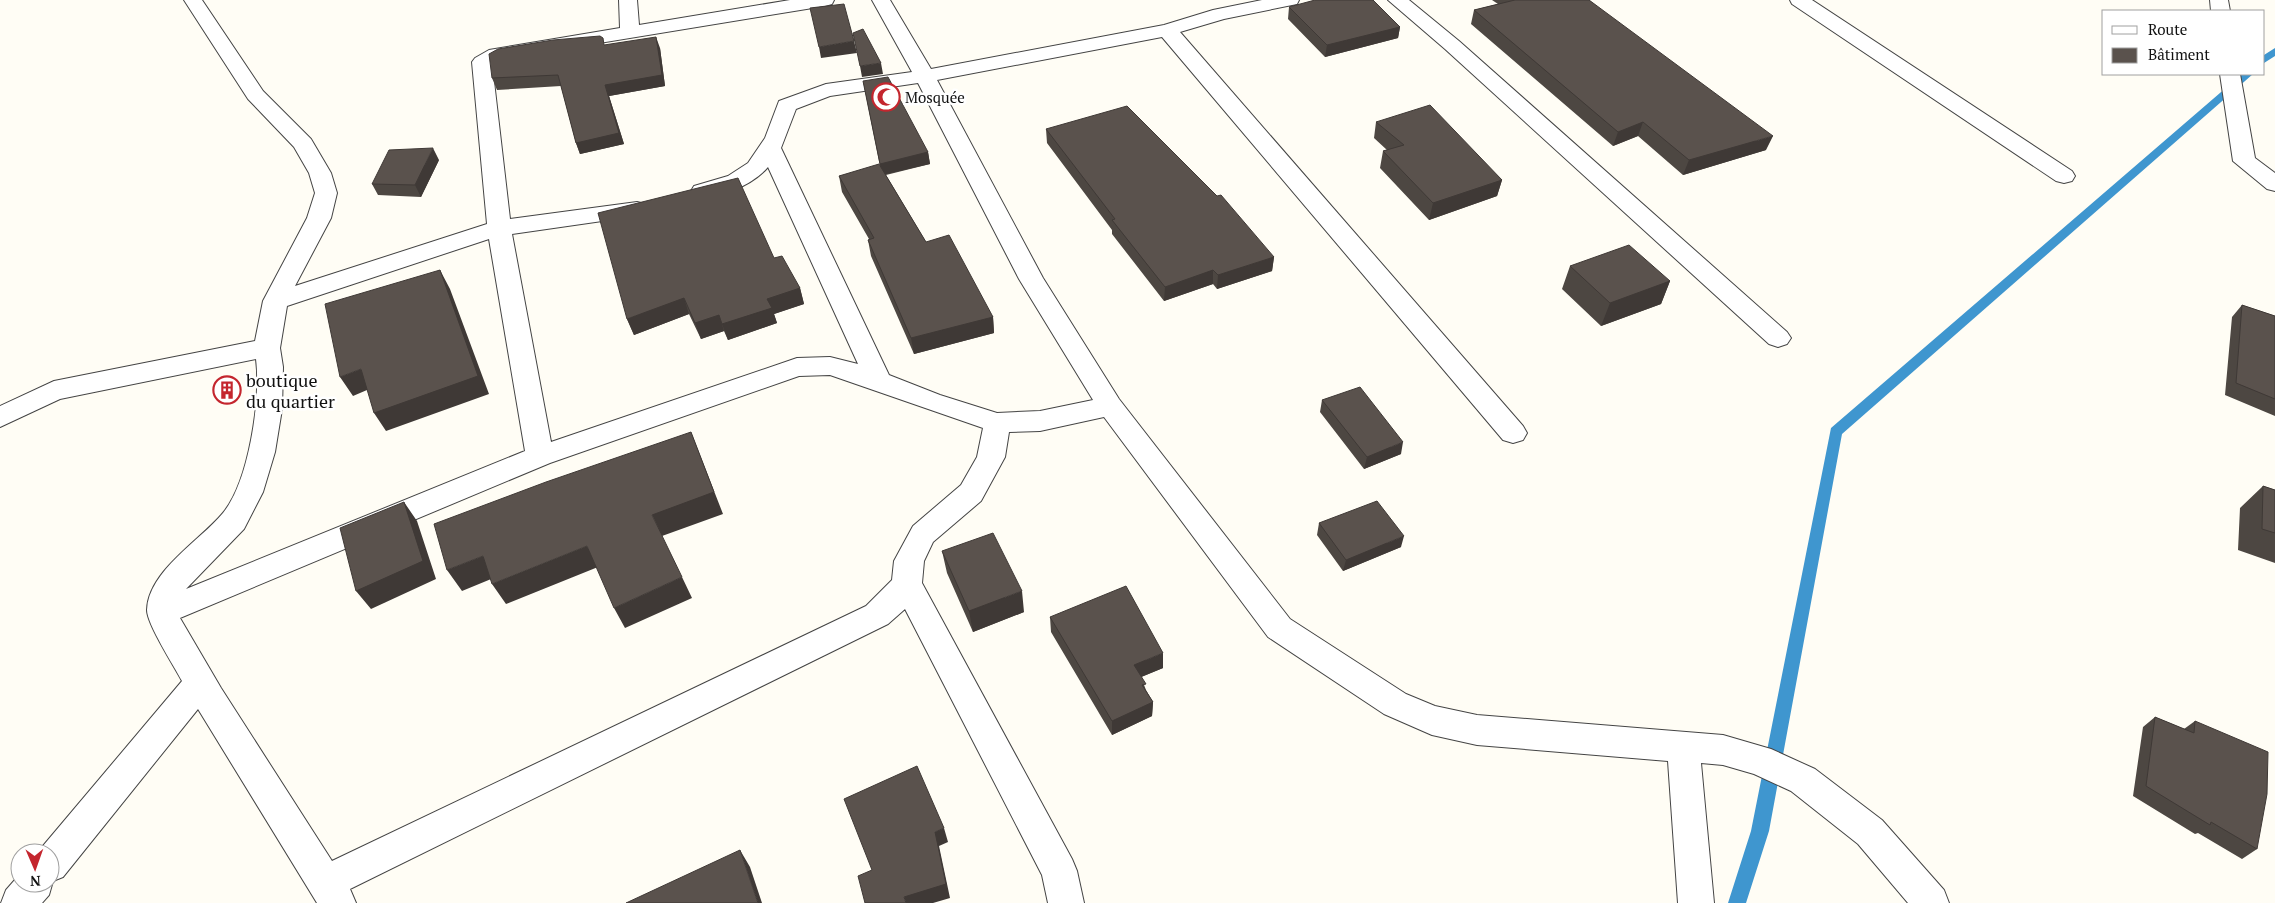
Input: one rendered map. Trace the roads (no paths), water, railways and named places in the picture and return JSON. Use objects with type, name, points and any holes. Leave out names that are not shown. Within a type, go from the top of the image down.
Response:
[{"type":"street","points":[[193,0],[255,95],[303,144],[320,173],[326,193],[319,218],[274,301],[267,348],[271,366],[270,402],[260,459],[241,511],[215,541],[181,573],[164,597],[162,612],[200,683],[332,893],[877,615],[893,602],[907,584]]},
{"type":"street","points":[[628,0],[630,32]]},
{"type":"street","points":[[540,456],[499,228],[482,62],[496,54],[825,0]]},
{"type":"street","points":[[881,0],[925,76],[1031,279],[1110,406],[1278,628],[1395,704],[1432,720],[1477,730],[1723,750],[1759,760],[1803,780],[1870,832],[1931,903]]},
{"type":"street","points":[[274,301],[499,228],[634,210],[738,180],[752,171],[771,149],[781,129],[786,105],[826,90],[925,76],[1167,30],[1220,14],[1290,0]]},
{"type":"street","points":[[1397,0],[1452,45],[1778,338]]},
{"type":"street","points":[[1799,0],[2064,176]]},
{"type":"street","points":[[1167,30],[1513,433]]},
{"type":"street","points":[[2230,75],[2244,161],[2275,184]]},
{"type":"street","points":[[771,149],[878,380]]},
{"type":"street","points":[[0,418],[54,391],[267,348]]},
{"type":"street","points":[[162,612],[540,456],[797,367],[830,366],[878,380],[931,402],[997,423],[1040,421],[1110,406]]},
{"type":"street","points":[[997,423],[991,457],[975,486],[971,493],[923,534],[909,561],[907,584],[1058,871],[1066,903]]},
{"type":"street","points":[[60,853],[200,683]]},
{"type":"street","points":[[1683,746],[1696,903]]},
{"type":"street","points":[[19,903],[28,893]]},
{"type":"waterway","points":[[2265,59],[2275,51]]},
{"type":"waterway","points":[[1737,903],[1760,831],[1836,432],[2247,75]]},
{"type":"place","name":"Mosquée","points":[[886,97]]},
{"type":"place","name":"boutique du quartier","points":[[227,390]]}]
